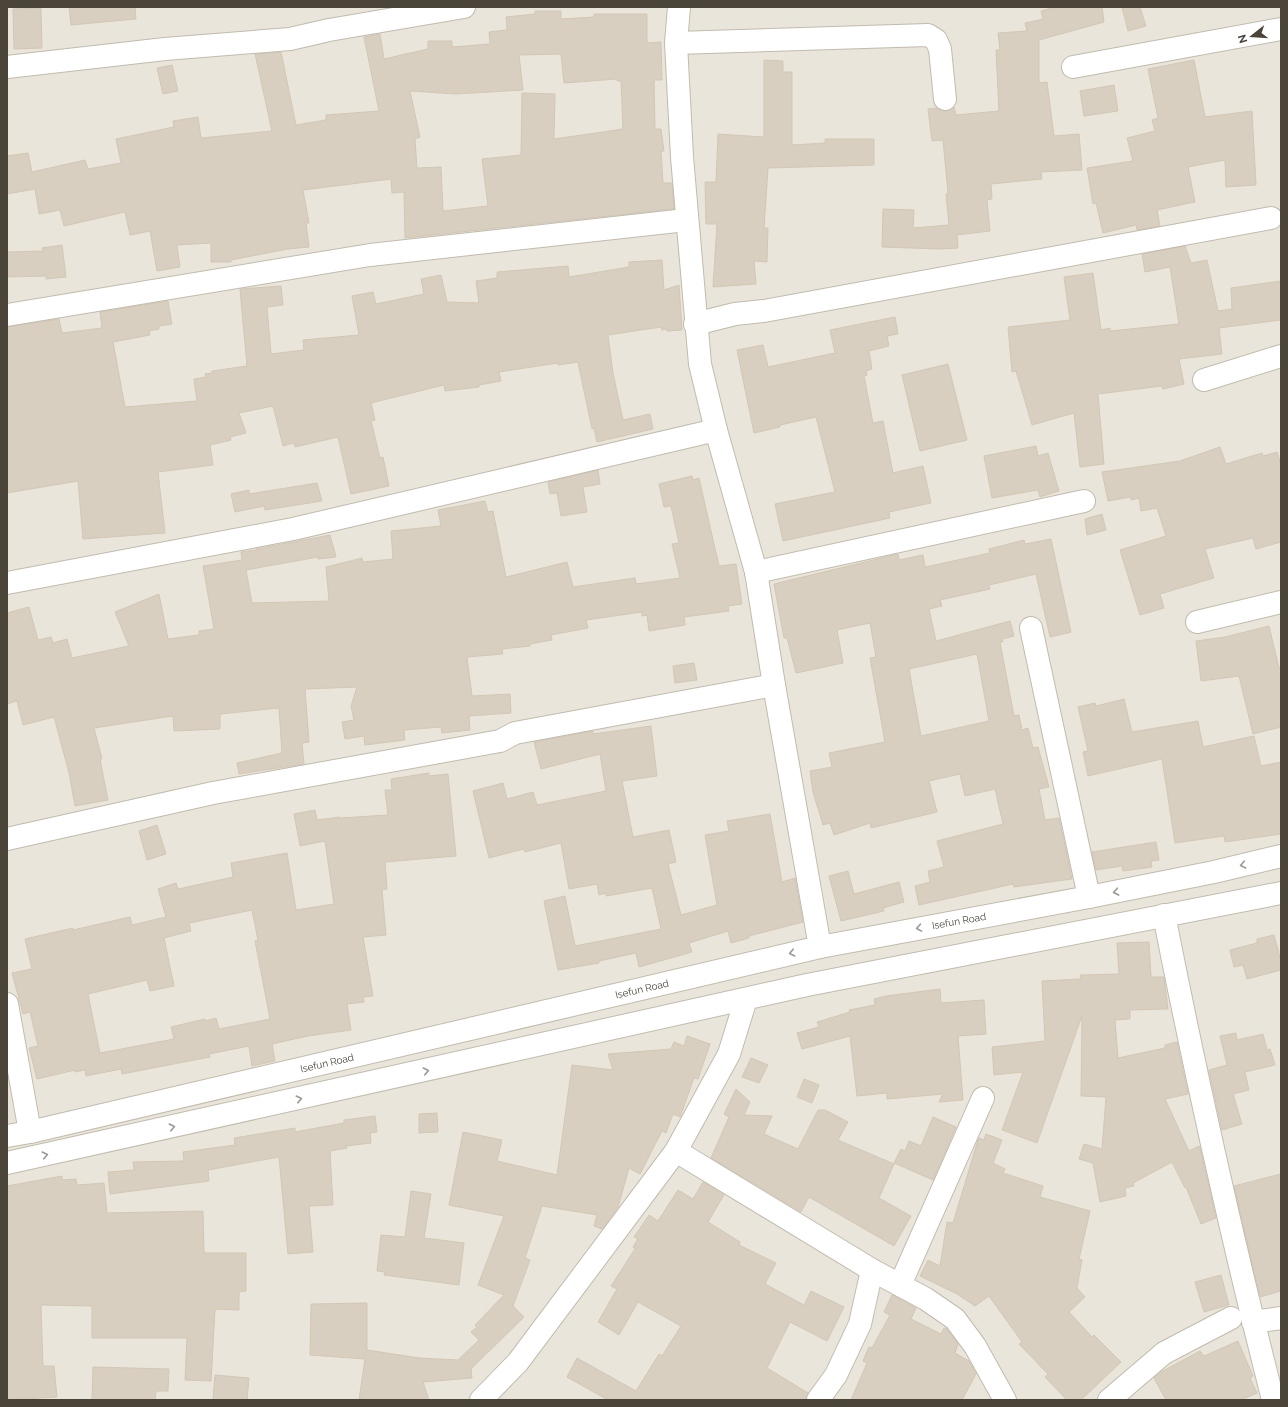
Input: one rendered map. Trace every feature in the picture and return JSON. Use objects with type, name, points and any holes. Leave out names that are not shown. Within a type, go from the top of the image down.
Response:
[{"type":"street","points":[[7,67],[165,49],[290,39],[329,30],[464,7]]},
{"type":"street","points":[[679,7],[676,43],[686,220],[700,364],[716,430],[756,572],[774,686],[820,947]]},
{"type":"street","points":[[1073,67],[1281,29]]},
{"type":"street","points":[[676,43],[928,35],[936,40],[940,49],[945,98]]},
{"type":"street","points":[[695,324],[735,314],[764,311],[1271,218]]},
{"type":"street","points":[[7,315],[370,255],[686,220]]},
{"type":"street","points":[[1204,380],[1281,356]]},
{"type":"street","points":[[7,583],[293,529],[716,430]]},
{"type":"street","points":[[756,572],[1084,501]]},
{"type":"street","points":[[1197,622],[1281,602]]},
{"type":"street","points":[[1031,628],[1089,897]]},
{"type":"street","points":[[7,839],[212,793],[500,741],[515,732],[774,686]]},
{"type":"street","name":"Isefun Road","points":[[7,1136],[30,1132],[820,947],[1089,897],[1214,872],[1281,856]]},
{"type":"street","points":[[7,1163],[814,983],[1281,892]]},
{"type":"street","points":[[1164,915],[1194,1069],[1253,1322],[1273,1400]]},
{"type":"street","points":[[481,1400],[518,1362],[676,1152],[729,1054],[746,999]]},
{"type":"street","points":[[7,1004],[30,1132]]},
{"type":"street","points":[[900,1285],[983,1098]]},
{"type":"street","points":[[676,1152],[872,1270],[926,1299],[955,1319],[975,1346],[1005,1400]]},
{"type":"street","points":[[818,1400],[836,1375],[860,1324],[872,1270]]},
{"type":"street","points":[[1109,1400],[1164,1353],[1231,1318]]},
{"type":"street","points":[[1253,1322],[1281,1318]]},
{"type":"shaded area","points":[[7,7],[1281,7],[1281,1400],[7,1400]]},
{"type":"building","points":[[69,7],[135,7],[136,19],[71,25]]},
{"type":"building","points":[[1056,7],[1102,7],[1104,22],[1039,40],[1039,83],[1047,82],[1054,136],[1079,134],[1082,170],[1041,172],[1042,179],[991,184],[992,199],[987,200],[990,231],[957,235],[958,248],[939,249],[882,247],[883,209],[914,210],[913,228],[949,225],[946,194],[948,193],[943,140],[932,141],[928,109],[937,108],[946,111],[954,107],[956,115],[999,111],[996,50],[1000,50],[998,33],[1027,31],[1025,23],[1043,19],[1041,11]]},
{"type":"building","points":[[1122,7],[1140,7],[1146,26],[1128,31]]},
{"type":"building","points":[[41,8],[42,48],[14,49],[13,9]]},
{"type":"building","points":[[535,11],[561,11],[561,19],[594,17],[594,14],[647,14],[647,43],[661,42],[662,80],[654,80],[655,129],[661,129],[664,151],[661,151],[663,183],[672,183],[674,209],[405,238],[404,192],[392,193],[391,179],[303,190],[309,223],[306,223],[309,247],[288,249],[231,260],[231,262],[211,262],[211,243],[177,245],[180,267],[157,271],[150,231],[130,235],[125,212],[64,226],[60,210],[39,214],[35,189],[7,194],[7,156],[28,153],[32,172],[85,160],[88,169],[121,163],[116,139],[174,127],[173,121],[198,117],[201,138],[272,131],[255,54],[281,52],[296,125],[326,120],[326,115],[379,111],[364,37],[380,34],[384,59],[428,49],[428,41],[452,41],[452,47],[490,44],[489,32],[507,30],[506,17],[535,14]],"holes":[[[561,54],[564,83],[617,79],[617,81],[621,81],[623,129],[554,139],[555,94],[522,93],[521,155],[482,159],[488,206],[443,211],[441,167],[417,168],[415,139],[420,137],[410,91],[456,94],[523,90],[519,55]]]},
{"type":"building","points":[[764,60],[783,61],[783,72],[792,72],[792,145],[825,143],[825,139],[874,139],[874,165],[768,168],[764,228],[768,228],[767,262],[754,261],[756,284],[713,287],[717,224],[706,224],[705,182],[716,182],[718,134],[764,137]]},
{"type":"building","points":[[1194,60],[1205,117],[1252,111],[1256,185],[1226,187],[1225,160],[1188,167],[1195,202],[1157,210],[1160,226],[1137,230],[1136,225],[1103,233],[1096,203],[1093,204],[1087,168],[1133,161],[1127,138],[1155,131],[1152,120],[1158,118],[1148,69]]},
{"type":"building","points":[[172,65],[178,91],[163,94],[157,68]]},
{"type":"building","points":[[1114,85],[1118,111],[1084,116],[1080,91]]},
{"type":"building","points":[[62,245],[66,277],[46,279],[46,276],[7,277],[7,252],[43,251],[42,248]]},
{"type":"building","points":[[1185,246],[1191,263],[1207,260],[1218,311],[1232,309],[1231,288],[1281,281],[1281,320],[1219,328],[1222,354],[1179,359],[1184,384],[1163,389],[1162,386],[1098,394],[1104,464],[1080,467],[1074,413],[1032,425],[1016,371],[1012,372],[1008,327],[1070,320],[1064,277],[1093,273],[1101,330],[1110,328],[1110,331],[1179,324],[1170,267],[1145,272],[1142,254]]},
{"type":"building","points":[[662,260],[664,290],[679,285],[682,330],[667,331],[667,329],[662,330],[661,327],[608,335],[613,373],[623,420],[650,414],[653,429],[597,442],[594,428],[592,429],[578,362],[558,365],[558,363],[499,372],[501,381],[479,385],[479,387],[445,391],[444,385],[371,403],[375,420],[371,421],[380,458],[383,457],[389,486],[351,494],[338,437],[295,447],[294,443],[283,446],[273,406],[239,413],[246,433],[230,437],[231,440],[210,445],[213,465],[158,472],[165,533],[83,539],[78,481],[7,493],[7,327],[59,319],[62,333],[102,328],[100,312],[168,301],[172,324],[159,326],[159,329],[149,331],[150,335],[113,342],[125,407],[197,401],[194,379],[206,377],[205,374],[212,373],[212,371],[247,366],[240,289],[281,286],[283,305],[267,307],[271,354],[304,350],[303,340],[359,335],[352,296],[373,292],[376,304],[424,294],[421,279],[441,275],[447,302],[479,303],[476,281],[497,278],[497,272],[568,266],[569,277],[629,267],[629,262]]},
{"type":"building","points":[[895,317],[898,334],[887,336],[889,346],[869,351],[872,369],[866,371],[867,375],[864,376],[873,423],[883,421],[893,473],[923,466],[931,503],[889,512],[890,518],[783,541],[775,504],[835,492],[816,417],[780,425],[780,427],[754,433],[737,350],[763,345],[768,367],[835,353],[830,330]]},
{"type":"building","points":[[948,364],[967,440],[920,451],[902,375]]},
{"type":"building","points":[[1036,446],[1038,456],[1048,453],[1059,491],[1040,497],[1038,490],[992,498],[984,456]]},
{"type":"building","points":[[1220,447],[1226,464],[1262,453],[1263,456],[1277,452],[1281,464],[1281,542],[1256,549],[1253,538],[1205,549],[1214,578],[1160,594],[1164,608],[1140,615],[1120,550],[1166,536],[1157,508],[1141,511],[1139,498],[1131,500],[1131,497],[1108,501],[1102,472],[1180,461]]},
{"type":"building","points":[[598,470],[600,484],[583,487],[587,512],[561,516],[557,493],[550,494],[548,482]]},
{"type":"building","points":[[692,476],[693,480],[699,478],[719,566],[736,564],[742,604],[728,606],[729,611],[684,617],[685,625],[649,631],[647,615],[642,616],[642,612],[586,620],[588,628],[551,635],[552,640],[530,644],[530,646],[502,649],[503,654],[467,657],[472,696],[510,694],[511,713],[469,716],[470,730],[442,733],[441,727],[404,730],[405,740],[365,745],[364,736],[345,739],[342,722],[354,720],[351,706],[357,687],[305,689],[309,742],[302,743],[304,764],[239,774],[237,763],[282,753],[279,708],[220,714],[220,729],[174,731],[173,716],[94,728],[102,759],[100,759],[108,800],[75,806],[69,773],[54,717],[23,725],[17,701],[7,704],[7,613],[29,607],[38,640],[51,637],[53,643],[67,639],[72,658],[129,646],[115,612],[159,594],[168,639],[199,635],[199,631],[214,629],[203,566],[242,560],[241,552],[330,535],[336,557],[318,559],[318,557],[246,570],[252,603],[329,601],[326,567],[362,558],[363,562],[393,559],[391,531],[441,526],[438,510],[485,501],[488,512],[493,511],[506,577],[567,562],[573,587],[635,578],[636,584],[680,578],[672,544],[679,543],[671,506],[664,507],[659,484]]},
{"type":"building","points":[[317,483],[322,501],[265,510],[264,506],[235,512],[231,494],[249,490],[249,494]]},
{"type":"building","points":[[1102,514],[1106,530],[1087,535],[1085,519]]},
{"type":"building","points":[[1051,539],[1071,632],[1050,637],[1036,574],[989,585],[990,589],[940,600],[942,606],[929,609],[936,641],[1010,621],[1014,636],[1002,639],[1003,642],[1000,642],[1014,716],[1019,715],[1022,730],[1028,728],[1033,748],[1038,747],[1049,787],[1039,789],[1045,820],[1059,818],[1072,879],[1014,887],[1013,884],[919,905],[915,886],[930,882],[928,871],[944,867],[937,841],[1003,824],[995,789],[965,796],[960,774],[929,781],[937,812],[871,828],[870,823],[834,835],[830,823],[823,825],[813,792],[810,771],[832,767],[829,753],[885,742],[870,658],[876,657],[870,623],[837,630],[843,663],[796,673],[787,638],[784,638],[774,584],[898,554],[899,560],[923,555],[925,567],[990,553],[989,549],[1024,540],[1025,544]],"holes":[[[977,654],[989,721],[921,736],[909,669]]]},
{"type":"building","points":[[1269,626],[1279,668],[1281,667],[1281,727],[1253,734],[1239,676],[1201,681],[1196,641],[1225,637]]},
{"type":"building","points":[[694,663],[697,680],[675,683],[673,666]]},
{"type":"building","points":[[1124,699],[1132,732],[1198,721],[1203,747],[1254,736],[1261,766],[1281,762],[1281,834],[1225,842],[1224,836],[1175,843],[1162,759],[1088,776],[1083,752],[1088,751],[1078,707],[1095,703],[1096,706]]},
{"type":"building","points":[[651,726],[657,776],[622,781],[633,837],[669,830],[676,862],[668,864],[681,915],[717,905],[705,835],[729,831],[727,821],[770,814],[782,882],[795,878],[803,922],[749,936],[749,938],[731,943],[728,931],[689,943],[692,952],[639,967],[636,953],[599,961],[599,963],[558,970],[544,901],[565,896],[575,946],[661,929],[652,888],[606,896],[606,893],[599,895],[597,884],[569,889],[561,843],[525,852],[524,849],[489,858],[473,791],[503,783],[507,799],[533,792],[537,805],[606,791],[600,754],[541,769],[534,742],[593,731],[593,734]]},
{"type":"building","points":[[429,773],[429,776],[448,774],[456,856],[385,862],[387,889],[382,890],[386,935],[363,937],[373,996],[363,997],[364,1002],[347,1004],[351,1030],[308,1036],[272,1044],[275,1061],[252,1066],[249,1046],[209,1054],[210,1057],[122,1074],[121,1069],[86,1076],[85,1070],[75,1072],[75,1070],[37,1079],[29,1048],[38,1046],[30,1012],[23,1014],[12,973],[32,969],[25,939],[130,917],[132,925],[166,917],[158,889],[176,883],[178,889],[233,877],[231,863],[287,853],[296,910],[334,904],[325,841],[300,846],[294,814],[315,810],[317,820],[340,817],[388,815],[385,790],[392,790],[391,779]],"holes":[[[252,910],[258,940],[255,941],[270,1019],[219,1029],[216,1018],[205,1021],[205,1019],[171,1027],[174,1039],[100,1053],[88,994],[147,980],[150,991],[174,986],[164,938],[191,931],[189,923]]]},
{"type":"building","points":[[157,825],[166,854],[147,860],[139,831]]},
{"type":"building","points":[[1156,842],[1159,860],[1151,861],[1152,867],[1123,871],[1122,866],[1096,870],[1092,852]]},
{"type":"building","points":[[848,871],[854,894],[899,882],[904,902],[883,908],[884,911],[841,921],[829,876]]},
{"type":"building","points":[[1274,935],[1281,961],[1281,970],[1247,979],[1243,965],[1234,967],[1230,950],[1257,943],[1257,939]]},
{"type":"building","points":[[1149,942],[1151,977],[1164,977],[1168,1009],[1130,1010],[1130,1019],[1115,1020],[1118,1058],[1165,1048],[1165,1045],[1177,1042],[1188,1094],[1165,1099],[1189,1151],[1199,1146],[1200,1148],[1216,1218],[1201,1224],[1186,1187],[1185,1188],[1172,1162],[1133,1183],[1134,1186],[1125,1188],[1126,1196],[1100,1202],[1093,1163],[1079,1159],[1084,1144],[1102,1149],[1106,1097],[1081,1096],[1082,1016],[1037,1143],[1002,1130],[1023,1072],[994,1075],[992,1047],[1045,1041],[1042,981],[1081,979],[1080,975],[1119,974],[1117,943]]},
{"type":"building","points":[[940,989],[941,1003],[984,1000],[986,1034],[958,1036],[963,1100],[939,1102],[943,1094],[887,1099],[887,1093],[857,1096],[850,1036],[802,1049],[797,1033],[819,1027],[817,1022],[850,1012],[849,1010],[875,1005],[874,999]]},
{"type":"building","points":[[1236,1033],[1237,1040],[1263,1034],[1267,1050],[1270,1049],[1275,1065],[1245,1072],[1249,1090],[1233,1094],[1242,1124],[1222,1130],[1209,1070],[1227,1065],[1220,1036]]},
{"type":"building","points":[[687,1036],[710,1044],[698,1079],[694,1078],[680,1117],[673,1114],[666,1133],[662,1131],[640,1174],[629,1168],[618,1207],[602,1229],[594,1226],[597,1215],[542,1206],[525,1258],[530,1260],[513,1306],[524,1317],[471,1369],[472,1378],[423,1382],[429,1400],[359,1400],[365,1359],[310,1355],[311,1304],[367,1303],[367,1350],[419,1358],[458,1360],[479,1340],[471,1332],[477,1327],[475,1325],[504,1295],[478,1285],[504,1216],[449,1205],[463,1132],[502,1140],[497,1161],[557,1175],[572,1065],[613,1070],[608,1054],[671,1049],[674,1042],[684,1046]]},
{"type":"building","points":[[751,1058],[768,1065],[759,1083],[742,1077]]},
{"type":"building","points":[[804,1079],[819,1085],[812,1103],[797,1097]]},
{"type":"building","points":[[736,1089],[750,1102],[744,1115],[772,1116],[764,1134],[798,1149],[818,1110],[825,1110],[848,1122],[838,1140],[894,1164],[879,1198],[911,1216],[894,1246],[809,1197],[801,1212],[711,1158],[729,1117],[724,1114]]},
{"type":"building","points":[[437,1113],[438,1132],[419,1133],[419,1114]]},
{"type":"building","points":[[375,1116],[377,1132],[370,1133],[371,1143],[346,1146],[347,1148],[330,1151],[333,1205],[309,1206],[313,1252],[288,1254],[279,1157],[208,1170],[209,1181],[110,1194],[108,1172],[134,1170],[133,1162],[184,1161],[183,1152],[235,1145],[234,1138],[295,1128],[295,1132],[344,1123],[344,1120]]},
{"type":"building","points":[[933,1117],[956,1127],[933,1180],[894,1163],[901,1149],[905,1151],[909,1141],[921,1146]]},
{"type":"building","points":[[986,1134],[1002,1140],[993,1163],[1005,1169],[1003,1173],[1043,1186],[1040,1197],[1090,1211],[1079,1259],[1082,1260],[1077,1288],[1085,1297],[1069,1312],[1092,1337],[1094,1335],[1121,1362],[1081,1400],[1067,1400],[1045,1377],[1048,1374],[1019,1344],[1022,1342],[989,1296],[975,1306],[957,1294],[920,1276],[928,1260],[940,1266],[947,1222],[953,1223],[978,1140],[979,1138],[984,1140]]},
{"type":"building","points":[[1281,1174],[1281,1291],[1260,1297],[1234,1186]]},
{"type":"building","points":[[62,1176],[62,1180],[76,1179],[77,1185],[104,1183],[107,1213],[203,1211],[204,1253],[246,1253],[246,1291],[239,1292],[239,1310],[215,1309],[211,1381],[185,1380],[187,1338],[92,1338],[92,1306],[41,1305],[43,1366],[54,1366],[57,1397],[7,1400],[7,1186]]},
{"type":"building","points":[[703,1182],[724,1195],[708,1222],[740,1242],[739,1245],[776,1263],[765,1284],[804,1305],[811,1291],[844,1307],[827,1341],[790,1322],[767,1368],[808,1393],[806,1400],[608,1400],[567,1377],[577,1358],[636,1391],[659,1354],[662,1356],[681,1326],[638,1302],[619,1335],[598,1322],[617,1289],[611,1286],[635,1249],[633,1247],[638,1239],[634,1237],[649,1215],[658,1221],[678,1190],[693,1199]]},
{"type":"building","points":[[411,1191],[431,1194],[424,1238],[464,1243],[459,1285],[384,1275],[385,1272],[377,1271],[381,1235],[405,1237]]},
{"type":"building","points":[[1221,1275],[1229,1305],[1204,1312],[1195,1282]]},
{"type":"building","points":[[892,1295],[916,1308],[911,1319],[941,1334],[944,1328],[947,1329],[958,1344],[955,1353],[969,1361],[976,1374],[962,1400],[851,1400],[867,1363],[863,1361],[869,1347],[872,1348],[890,1315],[884,1312]]},
{"type":"building","points":[[1238,1341],[1253,1376],[1250,1378],[1257,1393],[1241,1400],[1166,1400],[1154,1378],[1161,1372],[1200,1351],[1204,1356]]},
{"type":"building","points":[[93,1367],[169,1369],[168,1391],[156,1391],[155,1400],[92,1400]]},
{"type":"building","points":[[215,1375],[249,1378],[247,1400],[213,1400]]}]
